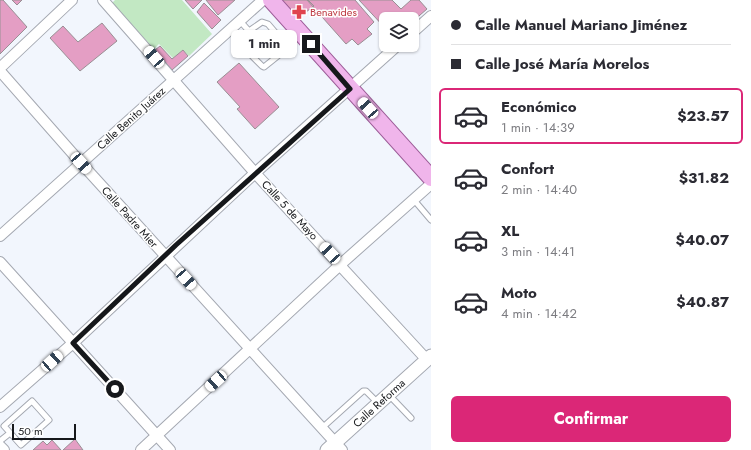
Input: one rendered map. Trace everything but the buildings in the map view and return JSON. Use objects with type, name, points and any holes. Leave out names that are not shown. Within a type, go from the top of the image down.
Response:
[{"type":"main road","points":[[271,0],[431,178]]},
{"type":"street","points":[[0,69],[72,0]]},
{"type":"street","name":"Calle 5 de Mayo","points":[[103,0],[255,173],[430,360]]},
{"type":"street","name":"Calle Benito Juárez","points":[[0,236],[263,0]]},
{"type":"street","points":[[419,27],[431,16]]},
{"type":"street","points":[[0,407],[73,343],[165,255],[390,52]]},
{"type":"street","name":"Calle Padre Mier","points":[[0,69],[81,163],[322,428],[335,448]]},
{"type":"street","points":[[141,450],[341,264],[431,184]]},
{"type":"street","points":[[0,262],[170,450]]},
{"type":"street","name":"Calle Reforma","points":[[335,448],[384,399],[430,360]]},
{"type":"street","points":[[0,446],[4,450]]},
{"type":"lane","points":[[240,21],[249,31]]},
{"type":"lane","points":[[265,22],[285,42],[286,48],[267,65],[262,66],[242,45],[242,39],[249,31],[258,24],[265,22]]},
{"type":"lane","points":[[414,200],[431,220]]},
{"type":"lane","points":[[322,428],[363,391],[384,399],[411,418]]},
{"type":"lane","points":[[32,401],[49,420],[21,445],[10,433],[4,426],[32,401]]},
{"type":"lane","points":[[0,441],[10,433]]},
{"type":"green space","points":[[115,0],[182,0],[212,34],[189,56],[183,50],[173,58],[159,44],[154,49],[112,3]]},
{"type":"place","name":"Benavides","points":[[299,12]]},
{"type":"route","points":[[115,389],[73,343],[176,245],[350,89],[311,44]]}]
